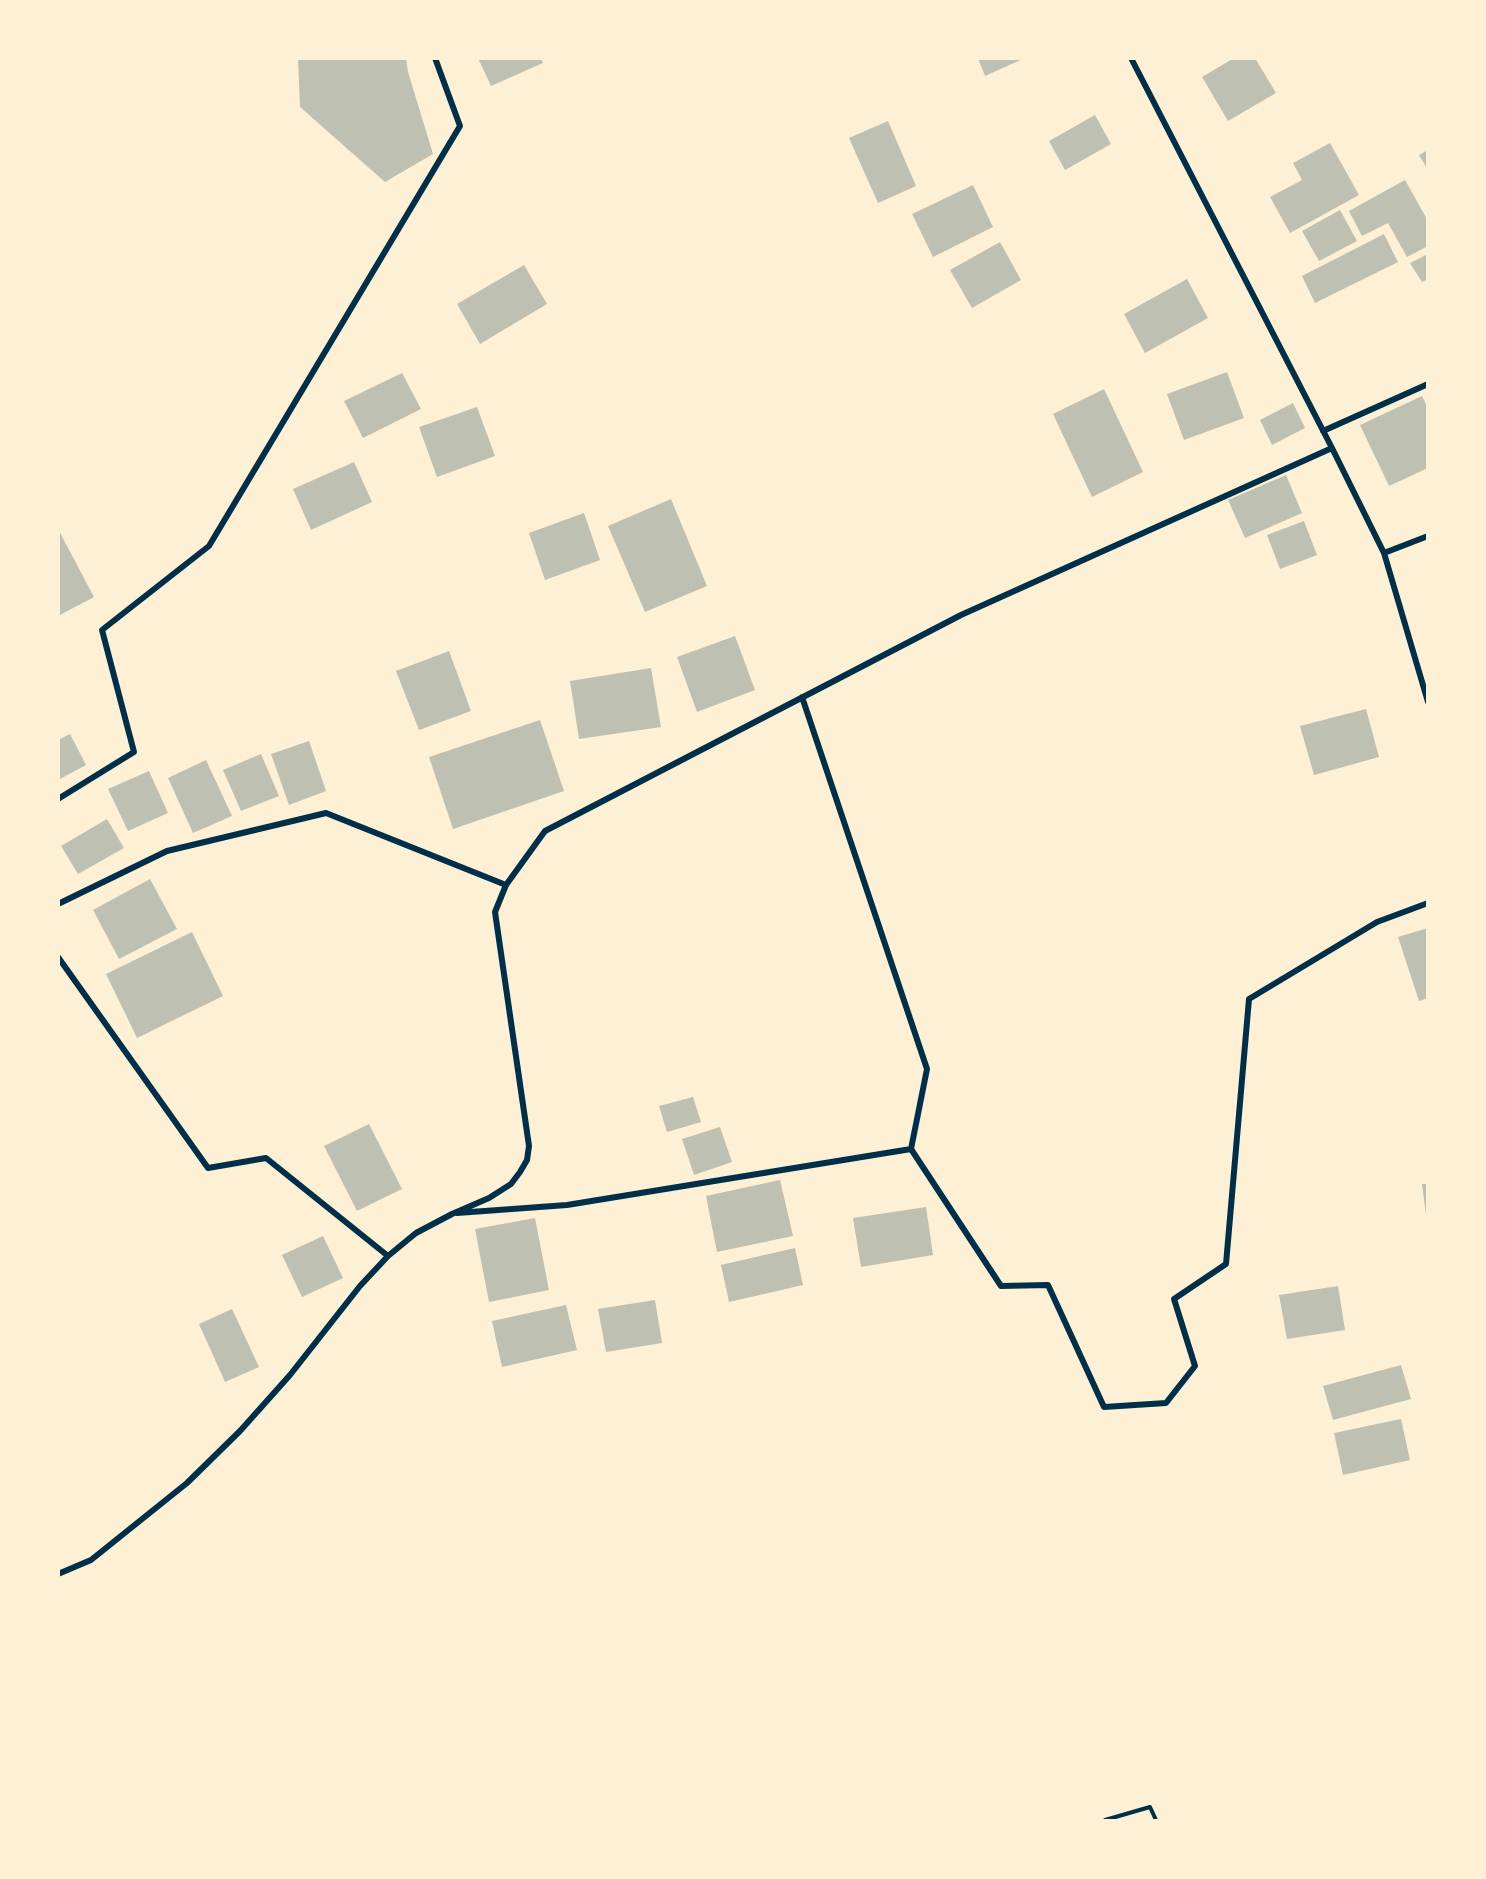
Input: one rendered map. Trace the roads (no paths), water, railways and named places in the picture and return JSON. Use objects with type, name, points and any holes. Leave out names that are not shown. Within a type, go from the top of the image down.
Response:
[{"type":"street","points":[[58,799],[134,752],[102,630],[209,546],[460,126],[435,58]]},
{"type":"street","points":[[1131,58],[1384,553],[1428,702]]},
{"type":"street","points":[[1323,431],[1428,384]]},
{"type":"street","points":[[58,1574],[90,1560],[187,1483],[240,1431],[290,1375],[360,1286],[388,1256],[416,1233],[489,1198],[511,1184],[527,1160],[529,1146],[495,912],[506,885],[545,831],[961,615],[1332,448]]},
{"type":"street","points":[[1384,553],[1428,536]]},
{"type":"street","points":[[802,698],[927,1069],[911,1149],[1001,1286],[1048,1285],[1104,1407],[1166,1403],[1195,1366],[1174,1299],[1226,1264],[1249,999],[1377,922],[1428,903]]},
{"type":"street","points":[[58,903],[167,851],[326,813],[506,885]]},
{"type":"street","points":[[58,957],[208,1168],[267,1158],[388,1256]]},
{"type":"street","points":[[452,1214],[567,1205],[911,1149]]}]
